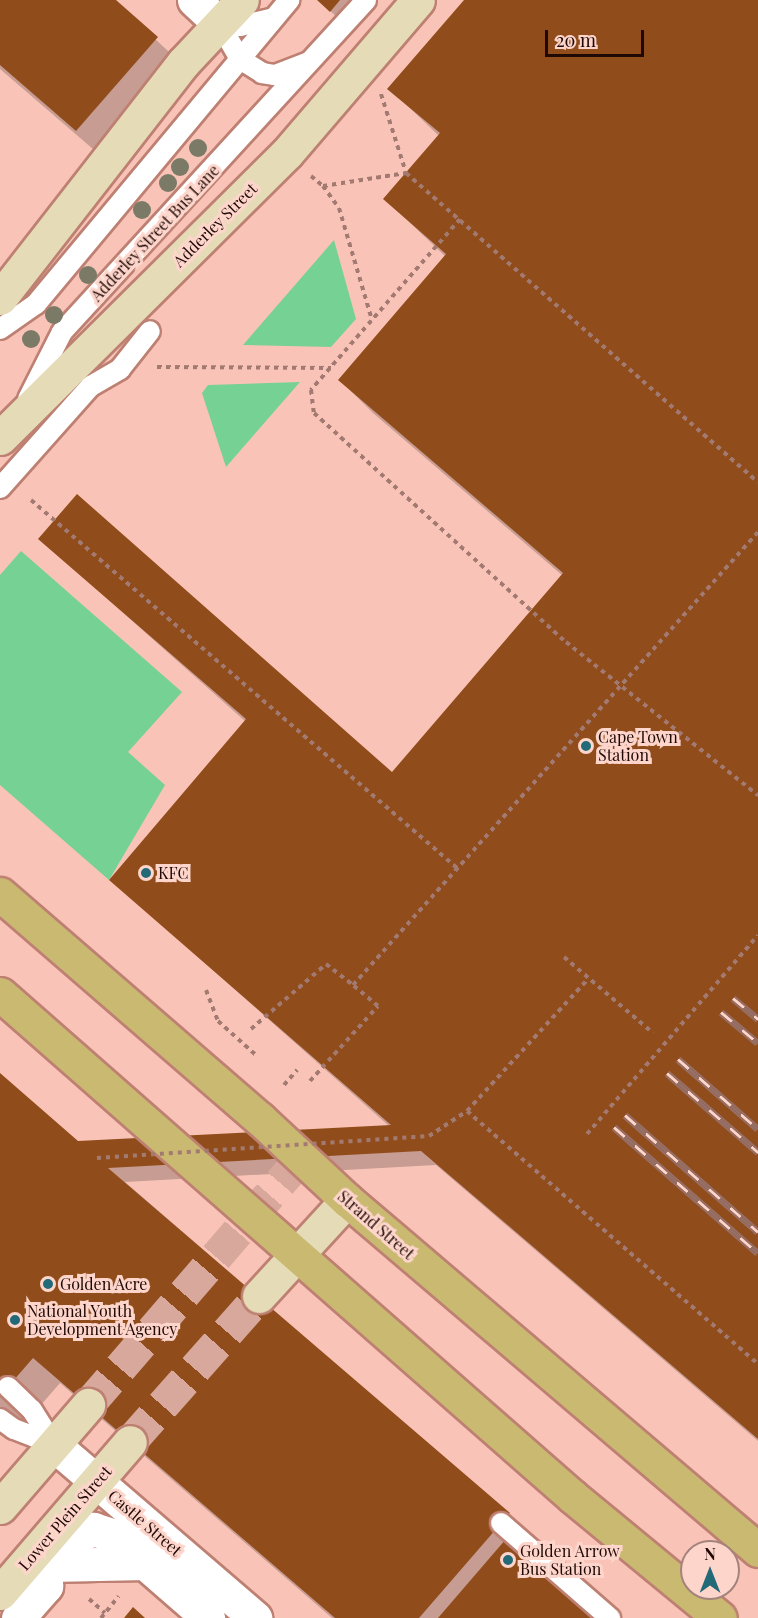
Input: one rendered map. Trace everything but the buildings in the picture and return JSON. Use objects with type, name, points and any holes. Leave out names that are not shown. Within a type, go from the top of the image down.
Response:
[{"type":"main road","name":"Adderley Street","points":[[8,430],[287,153],[418,0]]},
{"type":"main road","points":[[0,298],[183,63],[231,11]]},
{"type":"main road","name":"Strand Street","points":[[0,894],[260,1119],[347,1200],[755,1541]]},
{"type":"main road","points":[[0,994],[573,1497],[720,1618]]},
{"type":"main road","points":[[259,1296],[347,1200]]},
{"type":"main road","points":[[0,1507],[88,1405]]},
{"type":"main road","name":"Lower Plein Street","points":[[0,1593],[130,1442]]},
{"type":"street","points":[[194,0],[231,11]]},
{"type":"street","name":"Castle Street","points":[[54,1444],[255,1618]]},
{"type":"street","points":[[18,1618],[46,1586],[46,1570],[50,1564],[71,1540],[93,1529],[114,1536],[208,1618]]},
{"type":"lane","points":[[0,329],[36,304],[289,0]]},
{"type":"lane","name":"Adderley Street Bus Lane","points":[[8,430],[62,332],[366,0]]},
{"type":"lane","points":[[231,11],[248,25],[271,19]]},
{"type":"lane","points":[[231,11],[240,60]]},
{"type":"lane","name":"Adderley Street Bus Lane","points":[[240,60],[262,73],[275,75],[315,58]]},
{"type":"lane","points":[[0,488],[91,386],[120,369],[150,331]]},
{"type":"lane","points":[[8,1386],[32,1410],[54,1444]]},
{"type":"lane","name":"Castle Street","points":[[0,1419],[14,1429],[54,1444]]},
{"type":"lane","points":[[501,1523],[610,1618]]},
{"type":"path","points":[[379,87],[406,173],[758,482]]},
{"type":"path","points":[[308,173],[323,186],[339,208],[372,320]]},
{"type":"path","points":[[323,186],[406,173]]},
{"type":"path","points":[[460,219],[311,390],[314,413],[566,642],[758,795]]},
{"type":"path","points":[[144,367],[331,368]]},
{"type":"path","points":[[32,500],[457,868]]},
{"type":"path","points":[[352,985],[758,532]]},
{"type":"path","points":[[587,1134],[758,935]]},
{"type":"path","points":[[564,957],[652,1033]]},
{"type":"path","points":[[251,1029],[326,964],[378,1006],[310,1081]]},
{"type":"path","points":[[97,1158],[429,1136],[467,1111],[589,978]]},
{"type":"path","points":[[206,990],[218,1021],[257,1056]]},
{"type":"path","points":[[284,1085],[297,1070]]},
{"type":"path","points":[[467,1111],[758,1364]]},
{"type":"green space","points":[[334,240],[356,319],[331,347],[243,345]]},
{"type":"green space","points":[[300,382],[226,467],[202,393],[208,385]]},
{"type":"green space","points":[[21,551],[182,692],[128,752],[165,785],[109,880],[0,785],[0,575]]},
{"type":"tunnel","points":[[88,1405],[300,1159]]},
{"type":"tunnel","points":[[130,1442],[259,1296]]},
{"type":"railway","points":[[733,998],[758,1019]]},
{"type":"railway","points":[[721,1012],[758,1043]]},
{"type":"railway","points":[[678,1059],[758,1129]]},
{"type":"railway","points":[[667,1073],[758,1152]]},
{"type":"railway","points":[[625,1115],[758,1232]]},
{"type":"railway","points":[[614,1127],[758,1253]]},
{"type":"place","name":"Cape Town Station","points":[[586,746]]},
{"type":"place","name":"KFC","points":[[146,873]]},
{"type":"place","name":"Golden Acre","points":[[48,1284]]},
{"type":"place","name":"National Youth Development Agency","points":[[15,1320]]},
{"type":"place","name":"Golden Arrow Bus Station","points":[[508,1560]]}]
